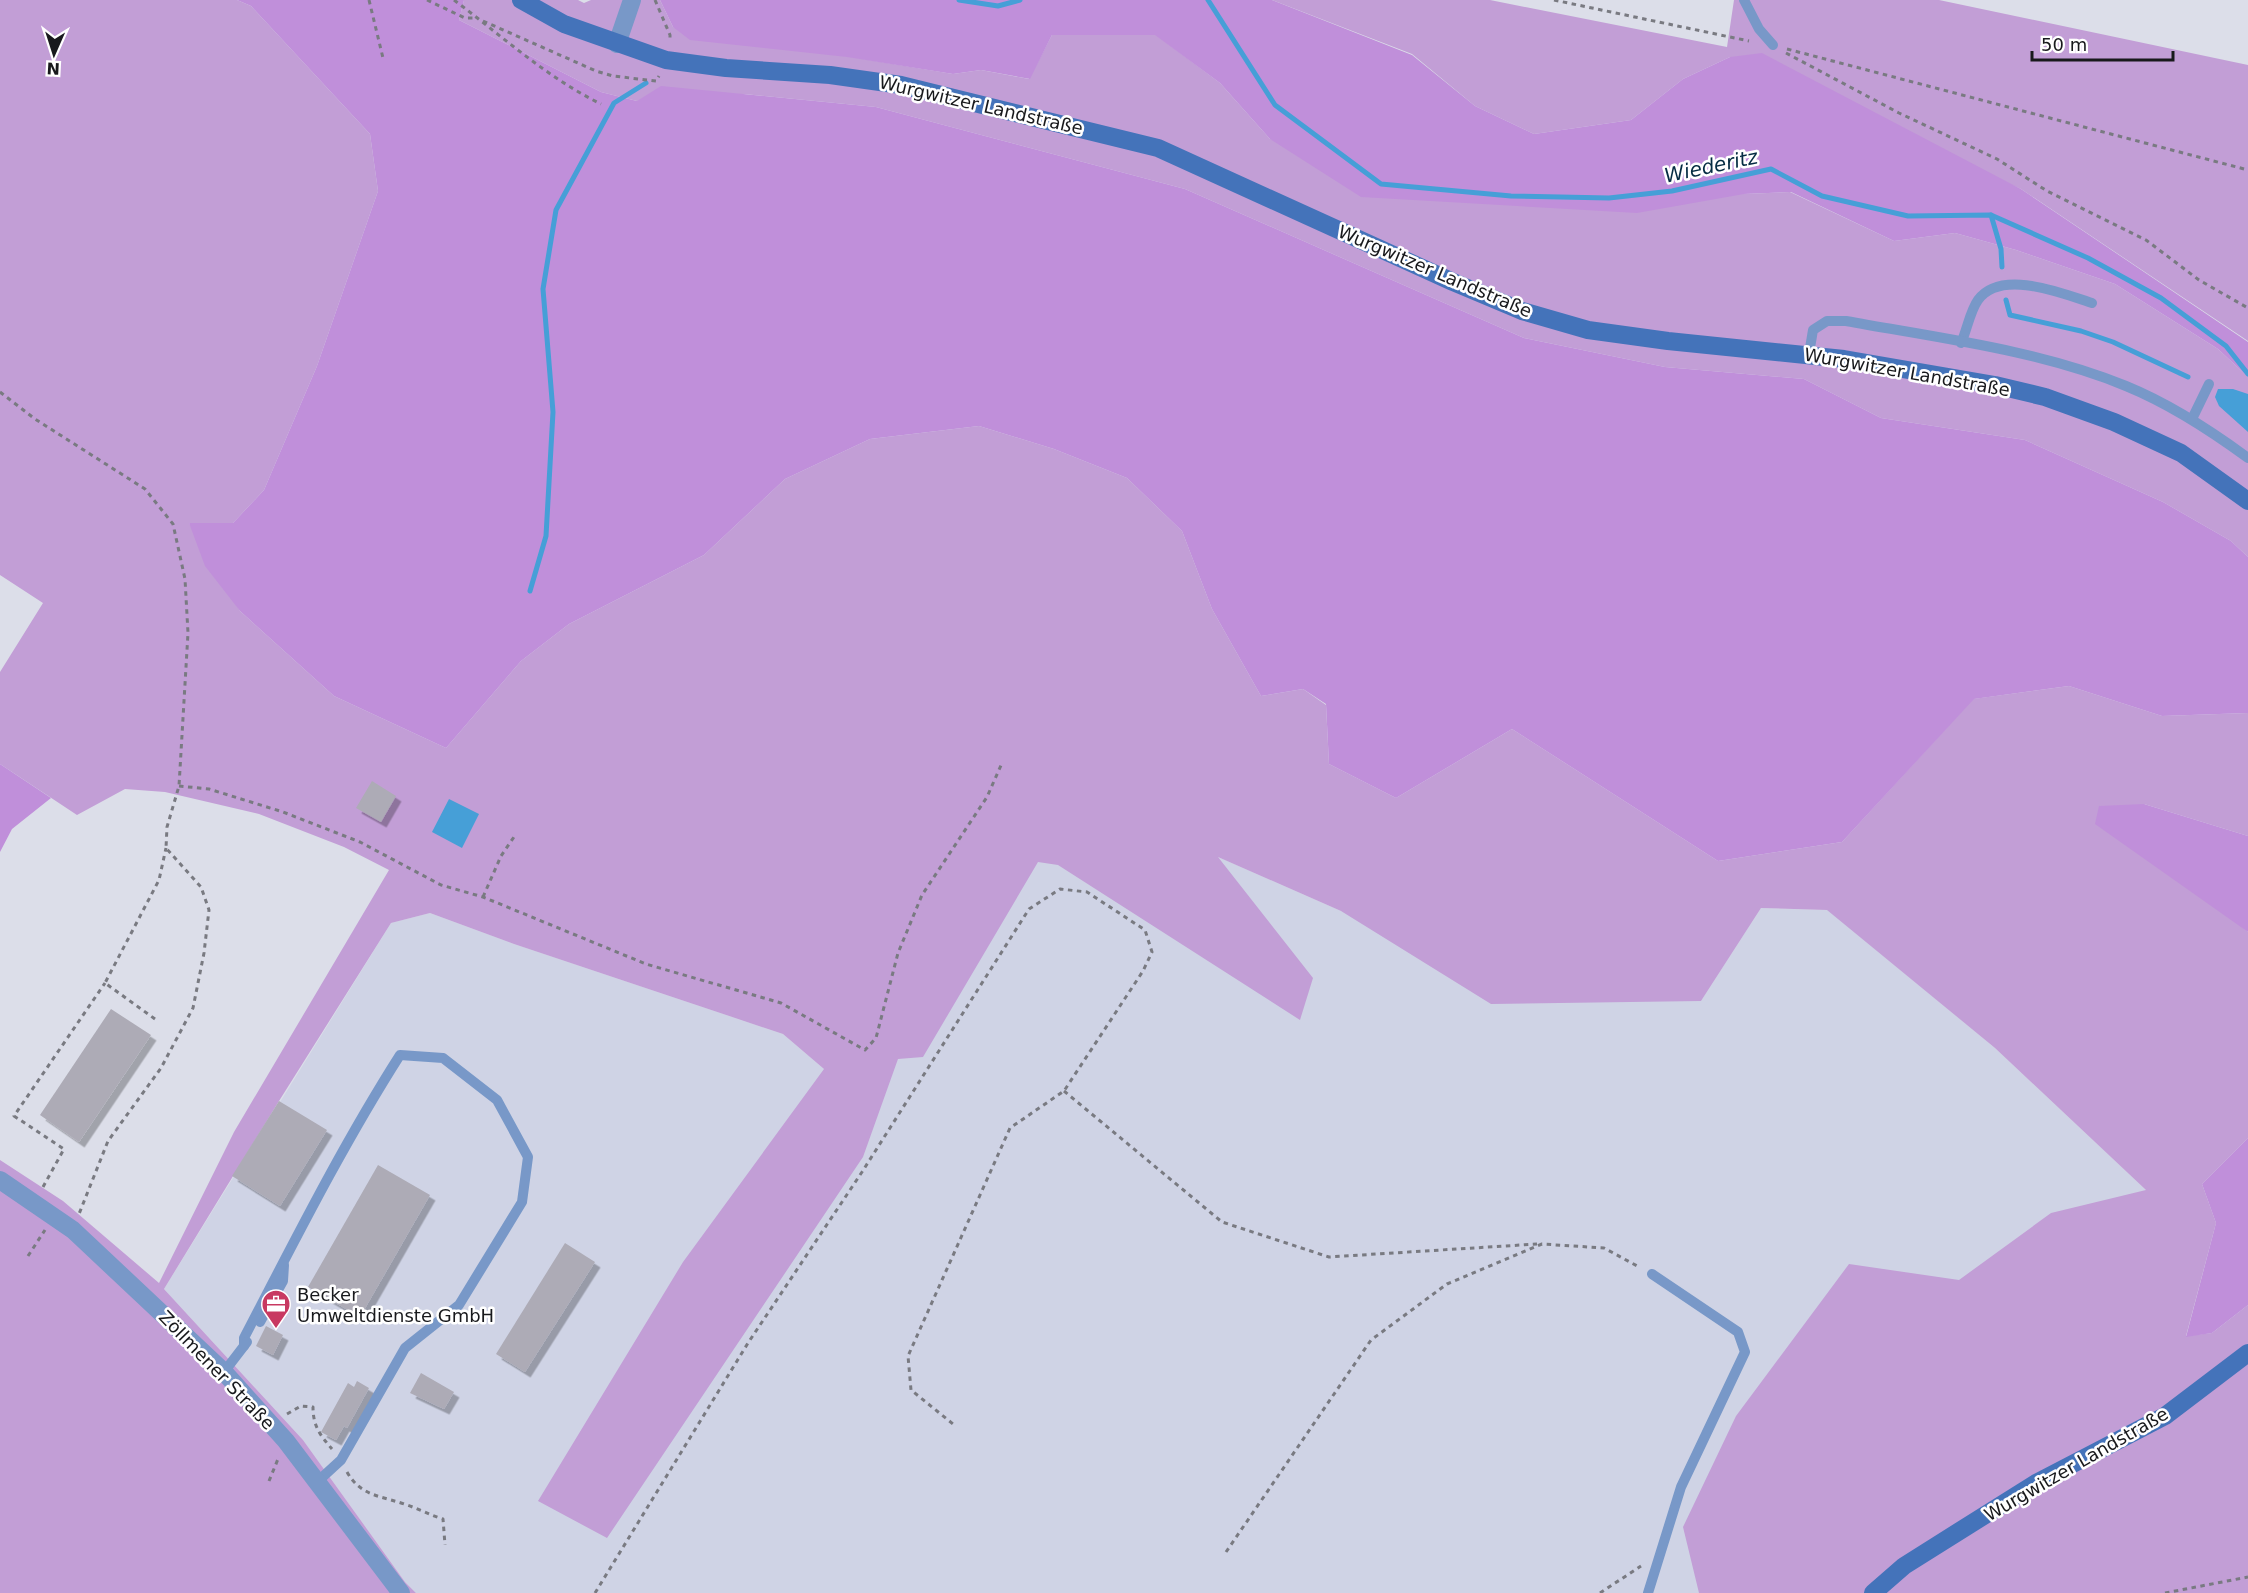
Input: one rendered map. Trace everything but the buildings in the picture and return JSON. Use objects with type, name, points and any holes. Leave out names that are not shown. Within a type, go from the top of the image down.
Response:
[{"type":"main road","name":"Wurgwitzer Landstraße","points":[[521,0],[564,24],[616,44],[680,63],[830,75],[901,85],[970,100],[1158,148],[1453,282],[1533,314],[1588,330],[1668,341],[1809,354],[1965,379],[2045,397],[2114,422],[2181,453],[2248,501]]},
{"type":"main road","name":"Wurgwitzer Landstraße","points":[[1873,1593],[1904,1566],[2036,1483],[2165,1416],[2248,1353]]},
{"type":"street","points":[[616,44],[632,0]]},
{"type":"street","name":"Zöllmener Straße","points":[[0,1180],[73,1230],[224,1372],[286,1441],[401,1593]]},
{"type":"lane","points":[[1744,0],[1758,29],[1773,45]]},
{"type":"lane","points":[[1961,343],[1978,299],[1999,286],[2032,284],[2092,303]]},
{"type":"lane","points":[[1809,354],[1813,330],[1827,321],[1846,321],[1961,343],[2082,372],[2126,386],[2192,419],[2248,458]]},
{"type":"lane","points":[[2192,419],[2209,384]]},
{"type":"lane","points":[[224,1372],[244,1346],[244,1338],[285,1259],[366,1108],[400,1055],[443,1058],[497,1100],[528,1157],[522,1202],[459,1305],[405,1348],[341,1460],[317,1482]]},
{"type":"lane","points":[[1647,1591],[1662,1552],[1681,1487],[1744,1352],[1738,1332],[1652,1274]]},
{"type":"path","points":[[369,0],[383,58]]},
{"type":"path","points":[[427,0],[465,18],[477,17]]},
{"type":"path","points":[[454,0],[543,70],[571,89],[601,104]]},
{"type":"path","points":[[655,0],[670,35],[670,45]]},
{"type":"path","points":[[1554,0],[1773,45],[2248,170]]},
{"type":"path","points":[[483,21],[613,76],[656,81],[662,72]]},
{"type":"path","points":[[1800,61],[1899,113],[1997,159],[2047,191],[2146,240],[2199,280],[2248,308]]},
{"type":"path","points":[[0,392],[35,419],[145,489],[173,524],[185,579],[188,633],[179,786],[167,827],[166,848],[159,880],[105,983],[14,1116],[64,1149],[34,1203]]},
{"type":"path","points":[[179,786],[209,789],[283,812],[360,842],[441,885],[483,897],[646,964],[781,1003],[865,1050],[876,1038],[898,953],[922,895],[987,797],[1002,763]]},
{"type":"path","points":[[483,897],[501,856],[516,834]]},
{"type":"path","points":[[73,1230],[108,1141],[161,1068],[193,1008],[209,910],[201,887],[166,848]]},
{"type":"path","points":[[595,1593],[748,1343],[862,1172],[1029,909],[1060,889],[1087,892],[1145,930],[1152,952],[1143,971],[1064,1091],[1010,1128],[908,1356],[911,1390],[953,1424]]},
{"type":"path","points":[[105,983],[155,1019]]},
{"type":"path","points":[[1064,1091],[1222,1222],[1329,1257],[1542,1244],[1604,1248],[1652,1274]]},
{"type":"path","points":[[28,1256],[54,1216]]},
{"type":"path","points":[[1226,1552],[1371,1340],[1448,1284],[1542,1244]]},
{"type":"path","points":[[286,1415],[302,1406],[313,1407],[313,1420],[317,1431],[341,1460],[354,1484],[368,1494],[407,1504],[443,1519],[446,1545]]},
{"type":"path","points":[[1600,1593],[1662,1552]]},
{"type":"path","points":[[2165,1593],[2248,1577]]},
{"type":"shaded area","points":[[0,0],[237,0],[251,6],[370,134],[378,191],[317,366],[264,490],[233,523],[189,523],[240,611],[334,696],[446,748],[521,661],[569,624],[704,555],[785,479],[870,439],[979,426],[1054,449],[1127,478],[1182,531],[1212,609],[1261,696],[1303,689],[1326,705],[1329,764],[1396,798],[1512,729],[1718,861],[1842,842],[1973,699],[2069,686],[2162,716],[2248,713],[2248,836],[2144,804],[2233,919],[2248,932],[2248,1138],[2202,1184],[2216,1223],[2186,1336],[2212,1333],[2248,1305],[2248,1593],[1699,1593],[1683,1527],[1736,1416],[1849,1264],[1959,1280],[2051,1213],[2146,1190],[1995,1048],[1827,910],[1761,908],[1701,1001],[1491,1004],[1341,911],[1218,857],[1313,978],[1300,1020],[1058,865],[1038,862],[923,1057],[898,1059],[863,1157],[607,1538],[538,1501],[683,1262],[824,1069],[783,1034],[514,944],[430,913],[391,923],[164,1289],[303,1440],[405,1582],[416,1593],[0,1593],[0,1160],[63,1201],[159,1283],[234,1132],[389,870],[344,847],[259,814],[165,792],[125,789],[77,815],[0,764],[0,672],[43,603],[0,575]]},
{"type":"shaded area","points":[[237,0],[464,0],[459,20],[601,92],[637,101],[661,86],[876,107],[1185,189],[1524,338],[1665,367],[1804,379],[1881,418],[2025,440],[2163,502],[2231,541],[2248,557],[2248,713],[2162,716],[2069,686],[1974,699],[1842,842],[1718,861],[1512,729],[1396,798],[1329,764],[1326,704],[1303,689],[1261,696],[1212,609],[1182,531],[1127,478],[1054,449],[979,426],[870,439],[785,479],[704,555],[569,624],[521,661],[446,748],[334,696],[240,611],[205,566],[189,523],[233,523],[264,490],[317,366],[378,191],[370,134],[251,6]]},
{"type":"shaded area","points":[[464,0],[578,0],[584,3],[591,0],[660,0],[673,27],[953,74],[981,70],[1029,79],[1052,35],[1155,34],[1220,83],[1270,139],[1744,194],[1790,192],[1894,241],[1955,233],[2016,250],[2115,284],[2218,349],[2248,377],[2248,557],[2231,541],[2163,502],[2025,440],[1881,418],[1804,379],[1665,367],[1524,338],[1185,189],[876,107],[744,94],[637,101],[601,92],[459,20]]},
{"type":"shaded area","points":[[660,0],[1272,0],[1412,55],[1475,106],[1534,134],[1631,120],[1683,79],[1730,57],[1762,53],[2021,189],[2248,342],[2248,377],[2218,349],[2115,284],[2016,250],[1955,233],[1894,241],[1791,192],[1744,194],[1637,213],[1361,197],[1270,139],[1220,83],[1155,35],[1052,35],[1030,79],[981,70],[953,74],[847,57],[690,40],[673,27]]},
{"type":"shaded area","points":[[1272,0],[1490,0],[1727,47],[1734,0],[1939,0],[2248,65],[2248,341],[2021,189],[1730,57],[1683,79],[1631,120],[1534,134],[1475,106],[1412,54]]},
{"type":"shaded area","points":[[0,764],[51,798],[12,829],[0,852]]},
{"type":"shaded area","points":[[2144,804],[2248,836],[2248,932],[2095,824],[2099,806]]},
{"type":"shaded area","points":[[1216,856],[1341,911],[1701,1001],[1761,908],[1828,910],[1995,1048],[2146,1190],[1736,1593],[416,1593],[405,1582],[303,1440],[164,1289],[391,923],[430,913],[514,944],[783,1034],[824,1069],[974,862]]},
{"type":"shaded area","points":[[2248,1138],[2248,1305],[2212,1333],[2186,1337],[2216,1223],[2202,1184]]},
{"type":"water","points":[[2218,389],[2233,389],[2248,394],[2248,432],[2219,406],[2215,397]]},
{"type":"water","points":[[449,799],[479,814],[462,848],[432,832]]},
{"type":"waterway","name":"Wiederitz","points":[[959,0],[998,6],[1020,0]]},
{"type":"waterway","name":"Wiederitz","points":[[1208,0],[1275,105],[1381,184],[1511,196],[1609,198],[1672,191],[1771,169],[1822,196],[1908,216],[1991,215],[2088,258],[2161,298],[2226,346],[2248,374]]},
{"type":"waterway","points":[[530,591],[546,536],[553,412],[543,289],[556,210],[614,103],[646,83]]},
{"type":"waterway","points":[[1991,215],[2001,249],[2002,267]]},
{"type":"waterway","points":[[2006,300],[2010,315],[2081,331],[2113,342],[2188,377]]},
{"type":"place","name":"Becker Umweltdienste GmbH","points":[[276,1330]]}]
